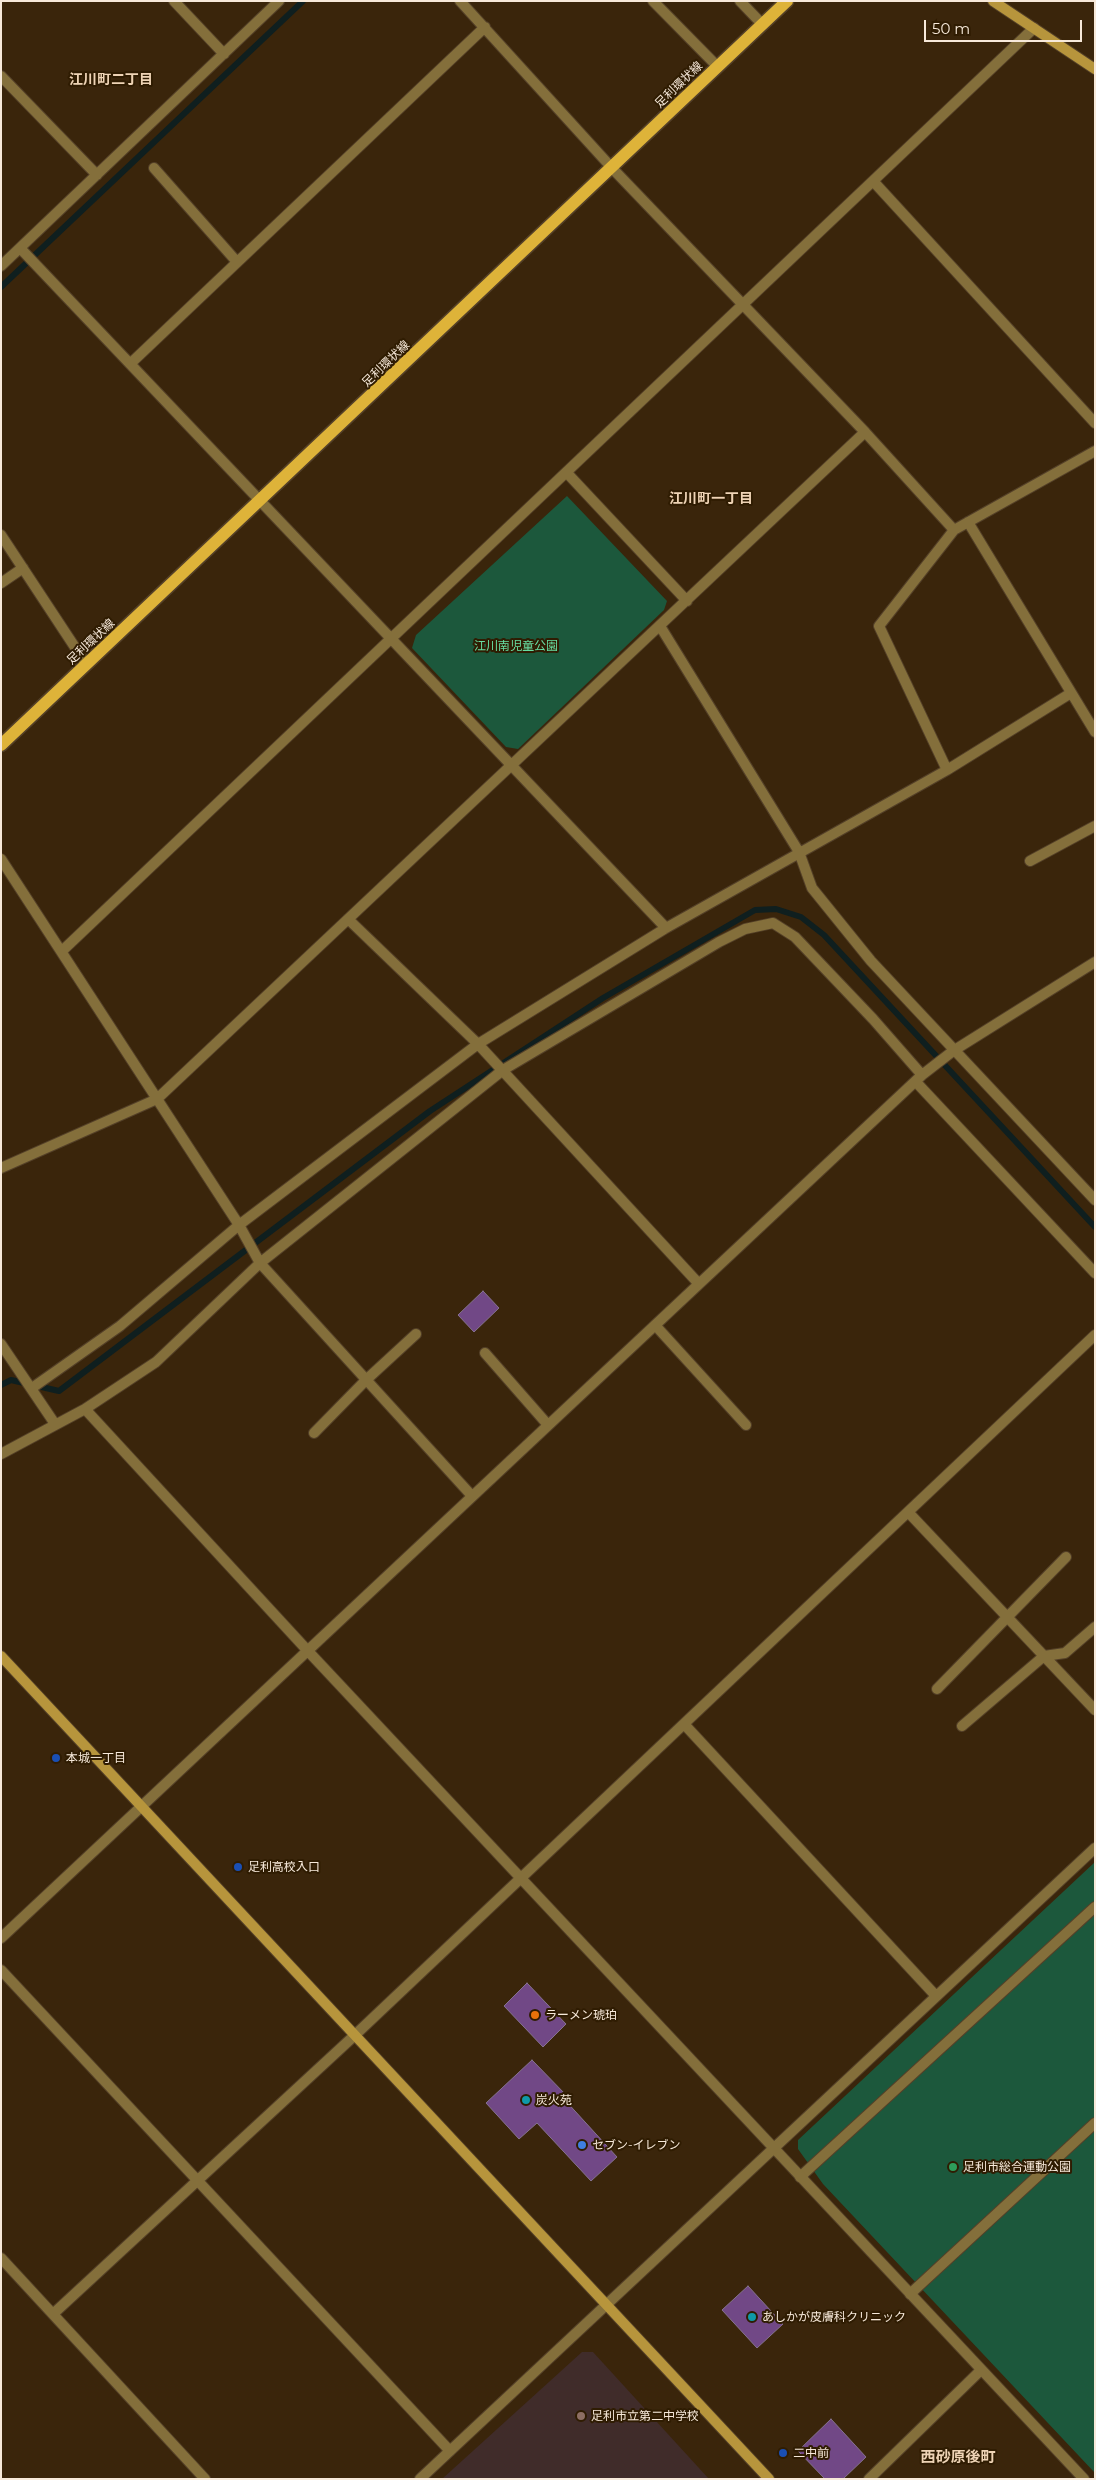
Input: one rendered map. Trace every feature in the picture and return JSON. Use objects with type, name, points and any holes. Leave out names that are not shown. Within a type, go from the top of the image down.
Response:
[{"type":"main road","name":"足利環状線","points":[[1,745],[787,1]]},
{"type":"street","points":[[174,1],[224,54]]},
{"type":"street","points":[[1,266],[23,251],[97,175],[280,1]]},
{"type":"street","points":[[460,1],[612,168],[865,432],[954,530]]},
{"type":"street","points":[[653,1],[718,67]]},
{"type":"street","points":[[740,1],[762,24]]},
{"type":"street","points":[[993,1],[1095,69]]},
{"type":"street","points":[[131,363],[485,27]]},
{"type":"street","points":[[62,951],[1034,28]]},
{"type":"street","points":[[1,76],[97,175]]},
{"type":"street","points":[[154,168],[237,262]]},
{"type":"street","points":[[873,181],[1095,423]]},
{"type":"street","points":[[23,251],[262,500],[391,639],[666,928]]},
{"type":"street","points":[[1,1168],[157,1099],[865,432]]},
{"type":"street","points":[[947,770],[879,626],[954,530],[1095,451]]},
{"type":"street","points":[[567,473],[687,600]]},
{"type":"street","points":[[968,522],[1095,732]]},
{"type":"street","points":[[1,535],[86,664]]},
{"type":"street","points":[[1,583],[23,568]]},
{"type":"street","points":[[660,626],[799,852],[812,888],[871,961],[953,1051],[1095,1200]]},
{"type":"street","points":[[32,1388],[120,1326],[239,1225],[478,1044],[666,928],[947,770],[1071,693]]},
{"type":"street","points":[[1030,861],[1095,826]]},
{"type":"street","points":[[1,859],[239,1225],[260,1263],[472,1496]]},
{"type":"street","points":[[348,919],[478,1044],[699,1284]]},
{"type":"street","points":[[1,1454],[85,1409],[156,1362],[260,1263],[503,1070],[719,942],[745,929],[773,923],[795,937],[873,1019],[919,1078],[1095,1273]]},
{"type":"street","points":[[1,1938],[919,1078],[953,1051],[1095,962]]},
{"type":"street","points":[[655,1325],[746,1425]]},
{"type":"street","points":[[314,1433],[366,1380],[416,1334]]},
{"type":"street","points":[[53,2314],[355,2035],[1095,1335]]},
{"type":"street","points":[[1,1344],[55,1424]]},
{"type":"street","points":[[485,1353],[548,1425]]},
{"type":"street","points":[[85,1409],[520,1879],[980,2371],[1084,2479]]},
{"type":"street","points":[[908,1512],[1095,1710]]},
{"type":"street","points":[[937,1689],[1066,1557]]},
{"type":"street","points":[[962,1726],[1044,1656],[1065,1653],[1095,1627]]},
{"type":"street","points":[[1,1656],[769,2479]]},
{"type":"street","points":[[684,1724],[936,1996]]},
{"type":"street","points":[[420,2479],[1095,1848]]},
{"type":"street","points":[[800,2177],[1095,1906]]},
{"type":"street","points":[[1,1970],[450,2451]]},
{"type":"street","points":[[910,2294],[1095,2123]]},
{"type":"street","points":[[1,2258],[205,2479]]},
{"type":"street","points":[[868,2479],[980,2371]]},
{"type":"shaded area","name":"足利市立第二中学校","points":[[582,2352],[593,2352],[709,2479],[442,2479]]},
{"type":"green space","name":"江川南児童公園","points":[[567,496],[667,601],[664,610],[518,749],[506,747],[412,648],[416,635]]},
{"type":"green space","name":"足利市総合運動公園","points":[[1095,1862],[1095,2473],[823,2184],[798,2149],[798,2140]]},
{"type":"building","points":[[483,1291],[499,1308],[474,1332],[458,1315]]},
{"type":"building","name":"ラーメン琥珀","points":[[527,1983],[566,2024],[543,2047],[504,2006]]},
{"type":"building","points":[[532,2060],[567,2096],[564,2099],[617,2157],[591,2181],[537,2123],[519,2139],[486,2103]]},
{"type":"building","name":"あしかが皮膚科クリニック","points":[[748,2286],[783,2324],[757,2348],[722,2310]]},
{"type":"building","points":[[831,2419],[866,2457],[843,2479],[825,2479],[798,2451]]},
{"type":"waterway","points":[[1,287],[303,1]]},
{"type":"waterway","points":[[1,1385],[11,1380],[59,1391],[430,1111],[603,998],[755,910],[776,909],[801,917],[824,935],[1095,1227]]},
{"type":"place","name":"本城一丁目","points":[[56,1758]]},
{"type":"place","name":"足利高校入口","points":[[238,1867]]},
{"type":"place","name":"ラーメン琥珀","points":[[535,2015]]},
{"type":"place","name":"炭火苑","points":[[526,2100]]},
{"type":"place","name":"セブン-イレブン","points":[[582,2145]]},
{"type":"place","name":"足利市総合運動公園","points":[[953,2167]]},
{"type":"place","name":"あしかが皮膚科クリニック","points":[[752,2317]]},
{"type":"place","name":"足利市立第二中学校","points":[[581,2416]]},
{"type":"place","name":"二中前","points":[[783,2453]]},
{"type":"district","name":"江川町二丁目","points":[[111,80]]},
{"type":"district","name":"江川町一丁目","points":[[711,499]]},
{"type":"district","name":"西砂原後町","points":[[958,2458]]}]
